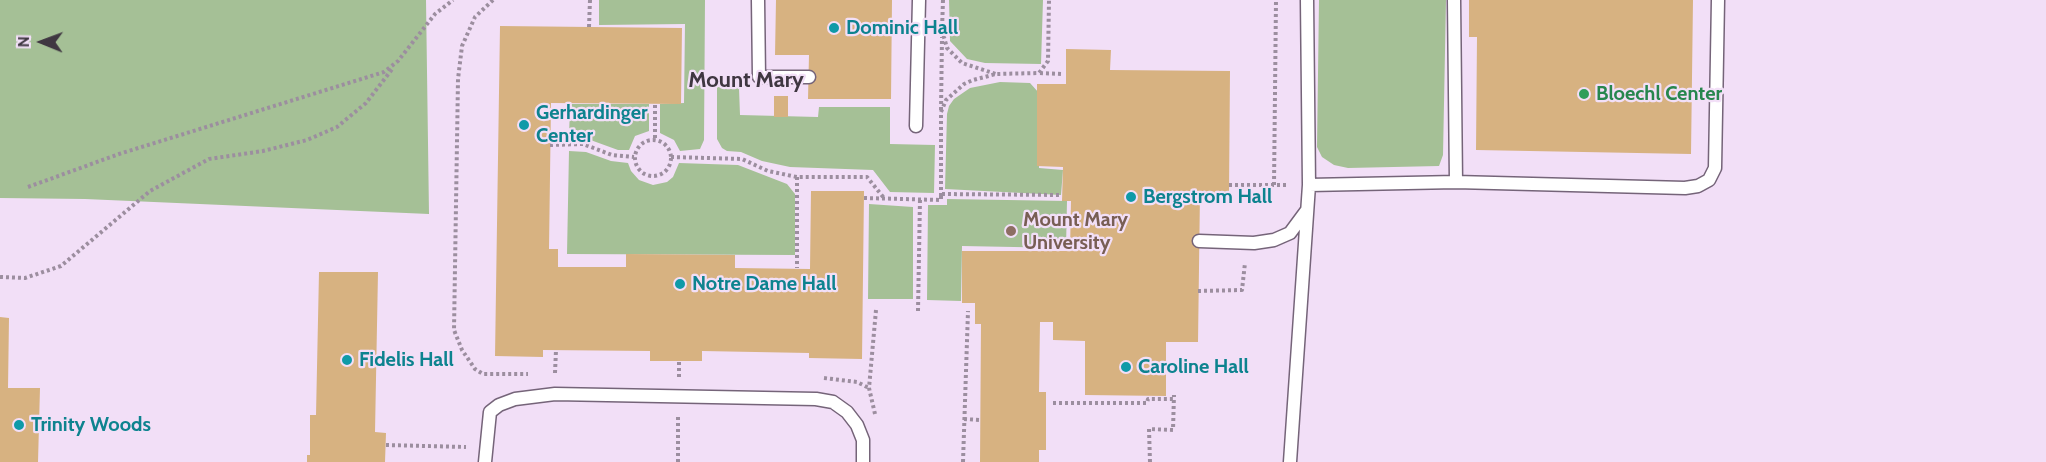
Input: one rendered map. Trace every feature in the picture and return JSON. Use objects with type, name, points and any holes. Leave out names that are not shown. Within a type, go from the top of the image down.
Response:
[{"type":"lane","points":[[758,0],[759,77],[809,77]]},
{"type":"lane","points":[[916,126],[919,0]]},
{"type":"lane","points":[[1290,462],[1309,185],[1307,0]]},
{"type":"lane","points":[[1454,0],[1456,182]]},
{"type":"lane","points":[[1309,185],[1456,182],[1685,188],[1698,186],[1709,180],[1715,168],[1718,0]]},
{"type":"lane","points":[[1199,241],[1254,243],[1275,240],[1290,233],[1307,210]]},
{"type":"lane","points":[[485,462],[490,412],[499,405],[534,395],[816,399],[833,402],[847,412],[857,425],[863,440],[863,462]]},
{"type":"path","points":[[0,277],[25,278],[61,266],[150,191],[209,159],[263,151],[307,140],[337,127],[366,104],[435,14],[453,0]]},
{"type":"path","points":[[493,0],[475,17],[462,46],[458,79],[454,330],[462,350],[475,369],[483,374],[535,374]]},
{"type":"path","points":[[589,27],[590,0]]},
{"type":"path","points":[[864,198],[941,200],[943,0]]},
{"type":"path","points":[[1039,73],[1048,61],[1049,0]]},
{"type":"path","points":[[1274,184],[1276,0]]},
{"type":"path","points":[[942,30],[947,48],[962,63],[996,74]]},
{"type":"path","points":[[28,187],[119,154],[384,72],[398,61]]},
{"type":"path","points":[[941,112],[946,100],[964,84],[996,74],[1061,74]]},
{"type":"path","points":[[655,105],[655,139]]},
{"type":"path","points":[[655,139],[663,142],[671,157],[665,172],[649,176],[636,167],[634,157],[640,144],[655,139]]},
{"type":"path","points":[[550,145],[583,144],[612,155],[634,157]]},
{"type":"path","points":[[671,157],[742,159],[768,171],[797,177],[867,177],[884,198]]},
{"type":"path","points":[[797,177],[797,268]]},
{"type":"path","points":[[1229,185],[1309,185]]},
{"type":"path","points":[[941,196],[1061,195]]},
{"type":"path","points":[[918,311],[920,199]]},
{"type":"path","points":[[1198,291],[1242,290],[1243,272],[1254,243]]},
{"type":"path","points":[[876,310],[869,388],[877,421]]},
{"type":"path","points":[[963,462],[968,311]]},
{"type":"path","points":[[555,375],[556,350]]},
{"type":"path","points":[[545,375],[567,375]]},
{"type":"path","points":[[668,376],[690,376]]},
{"type":"path","points":[[813,377],[857,382],[869,388]]},
{"type":"path","points":[[1053,403],[1148,403],[1148,399],[1174,397],[1173,430],[1149,429],[1150,462]]},
{"type":"path","points":[[964,419],[980,420]]},
{"type":"path","points":[[386,445],[486,447]]},
{"type":"green space","points":[[0,0],[426,0],[429,214],[85,199],[0,198]]},
{"type":"green space","points":[[599,0],[705,0],[704,140],[700,149],[680,151],[674,140],[660,133],[660,104],[684,103],[685,24],[599,25]]},
{"type":"green space","points":[[949,0],[1043,0],[1041,64],[985,63],[967,59],[950,41]]},
{"type":"green space","points":[[1319,0],[1446,0],[1443,155],[1439,166],[1348,168],[1334,165],[1322,157],[1317,147]]},
{"type":"green space","points":[[1000,82],[1030,83],[1039,93],[1039,168],[1063,170],[1061,195],[945,189],[949,106],[954,99],[970,88]]},
{"type":"green space","points":[[717,87],[739,88],[740,115],[818,117],[819,107],[890,107],[890,144],[935,145],[934,193],[890,192],[873,170],[790,167],[762,161],[741,152],[727,151],[722,148],[717,139]]},
{"type":"green space","points":[[570,104],[649,104],[649,131],[635,136],[629,150],[618,150],[585,138],[569,138]]},
{"type":"green space","points":[[569,151],[586,152],[611,161],[628,163],[631,171],[639,180],[653,185],[667,182],[673,177],[679,163],[738,165],[787,184],[795,194],[795,255],[567,254]]},
{"type":"green space","points":[[947,199],[1067,201],[1066,248],[962,246],[961,301],[927,300],[928,205],[947,205]]},
{"type":"green space","points":[[869,204],[913,207],[913,299],[868,299]]},
{"type":"building","name":"Dominic Hall","points":[[776,0],[892,0],[891,99],[808,99],[809,55],[775,55]]},
{"type":"building","name":"Bloechl Center","points":[[1469,0],[1693,0],[1691,154],[1476,150],[1477,37],[1469,37]]},
{"type":"building","name":"Notre Dame Hall","points":[[500,26],[682,28],[681,104],[551,103],[549,249],[558,249],[558,267],[626,267],[626,254],[735,255],[735,268],[810,269],[811,191],[864,191],[862,359],[809,358],[809,353],[702,351],[702,361],[650,361],[650,351],[543,350],[543,357],[495,356]]},
{"type":"building","points":[[1066,49],[1111,50],[1110,70],[1230,71],[1229,193],[1200,193],[1198,342],[1166,342],[1166,396],[1085,395],[1085,341],[1053,340],[1053,322],[1040,322],[1039,392],[1046,392],[1046,450],[1039,450],[1039,462],[980,462],[981,324],[975,324],[975,303],[962,303],[962,251],[1070,251],[1071,201],[1062,201],[1063,167],[1037,166],[1037,84],[1066,84]]},
{"type":"building","points":[[774,96],[788,96],[788,117],[774,117]]},
{"type":"building","name":"Fidelis Hall","points":[[319,272],[378,272],[375,432],[386,433],[385,462],[307,462],[307,455],[310,455],[310,415],[316,415]]},
{"type":"building","name":"Trinity Woods","points":[[0,317],[9,318],[8,388],[40,388],[38,462],[0,462]]},
{"type":"place","name":"Dominic Hall","points":[[834,28]]},
{"type":"place","name":"Bloechl Center","points":[[1584,94]]},
{"type":"place","name":"Gerhardinger Center","points":[[524,125]]},
{"type":"place","name":"Bergstrom Hall","points":[[1131,197]]},
{"type":"place","name":"Mount Mary University","points":[[1011,231]]},
{"type":"place","name":"Notre Dame Hall","points":[[680,284]]},
{"type":"place","name":"Fidelis Hall","points":[[347,360]]},
{"type":"place","name":"Caroline Hall","points":[[1126,367]]},
{"type":"place","name":"Trinity Woods","points":[[19,425]]},
{"type":"district","name":"Mount Mary","points":[[746,81]]}]
